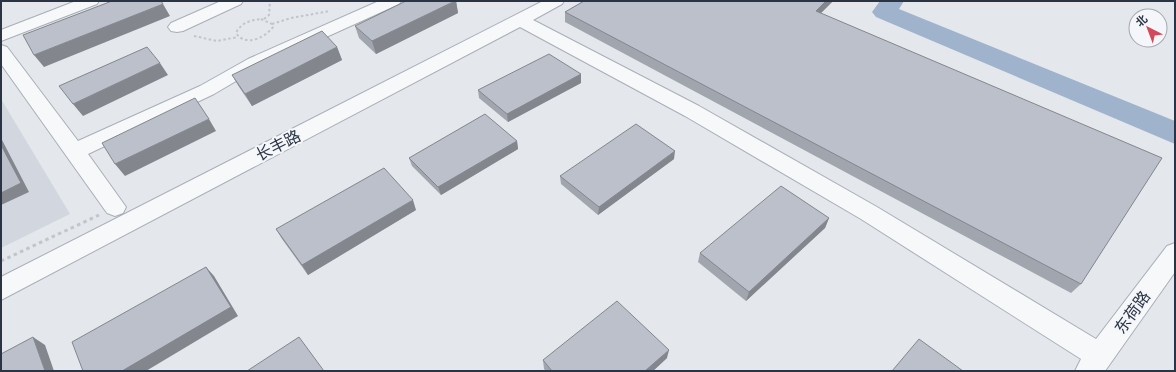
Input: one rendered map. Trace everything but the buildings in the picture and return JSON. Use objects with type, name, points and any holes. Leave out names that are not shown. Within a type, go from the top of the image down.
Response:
[{"type":"street","points":[[1,36],[91,1]]},
{"type":"street","points":[[176,27],[235,1]]},
{"type":"street","points":[[74,152],[200,93],[254,63],[392,1]]},
{"type":"street","name":"长丰路","points":[[1,288],[556,1]]},
{"type":"street","points":[[520,20],[692,111],[869,213],[1095,364]]},
{"type":"street","points":[[1,52],[115,207]]},
{"type":"street","name":"东荷路","points":[[1095,364],[1175,253]]},
{"type":"path","points":[[239,37],[236,33],[241,26],[250,21],[264,19],[269,15],[270,1]]},
{"type":"path","points":[[264,19],[272,24],[291,18],[333,11]]},
{"type":"path","points":[[176,27],[172,36],[176,37],[197,37],[217,41],[239,37],[252,40],[264,36],[272,30],[272,24]]},
{"type":"shaded area","points":[[1,99],[70,214],[1,248]]},
{"type":"waterway","points":[[892,1],[885,12],[1175,133]]}]
